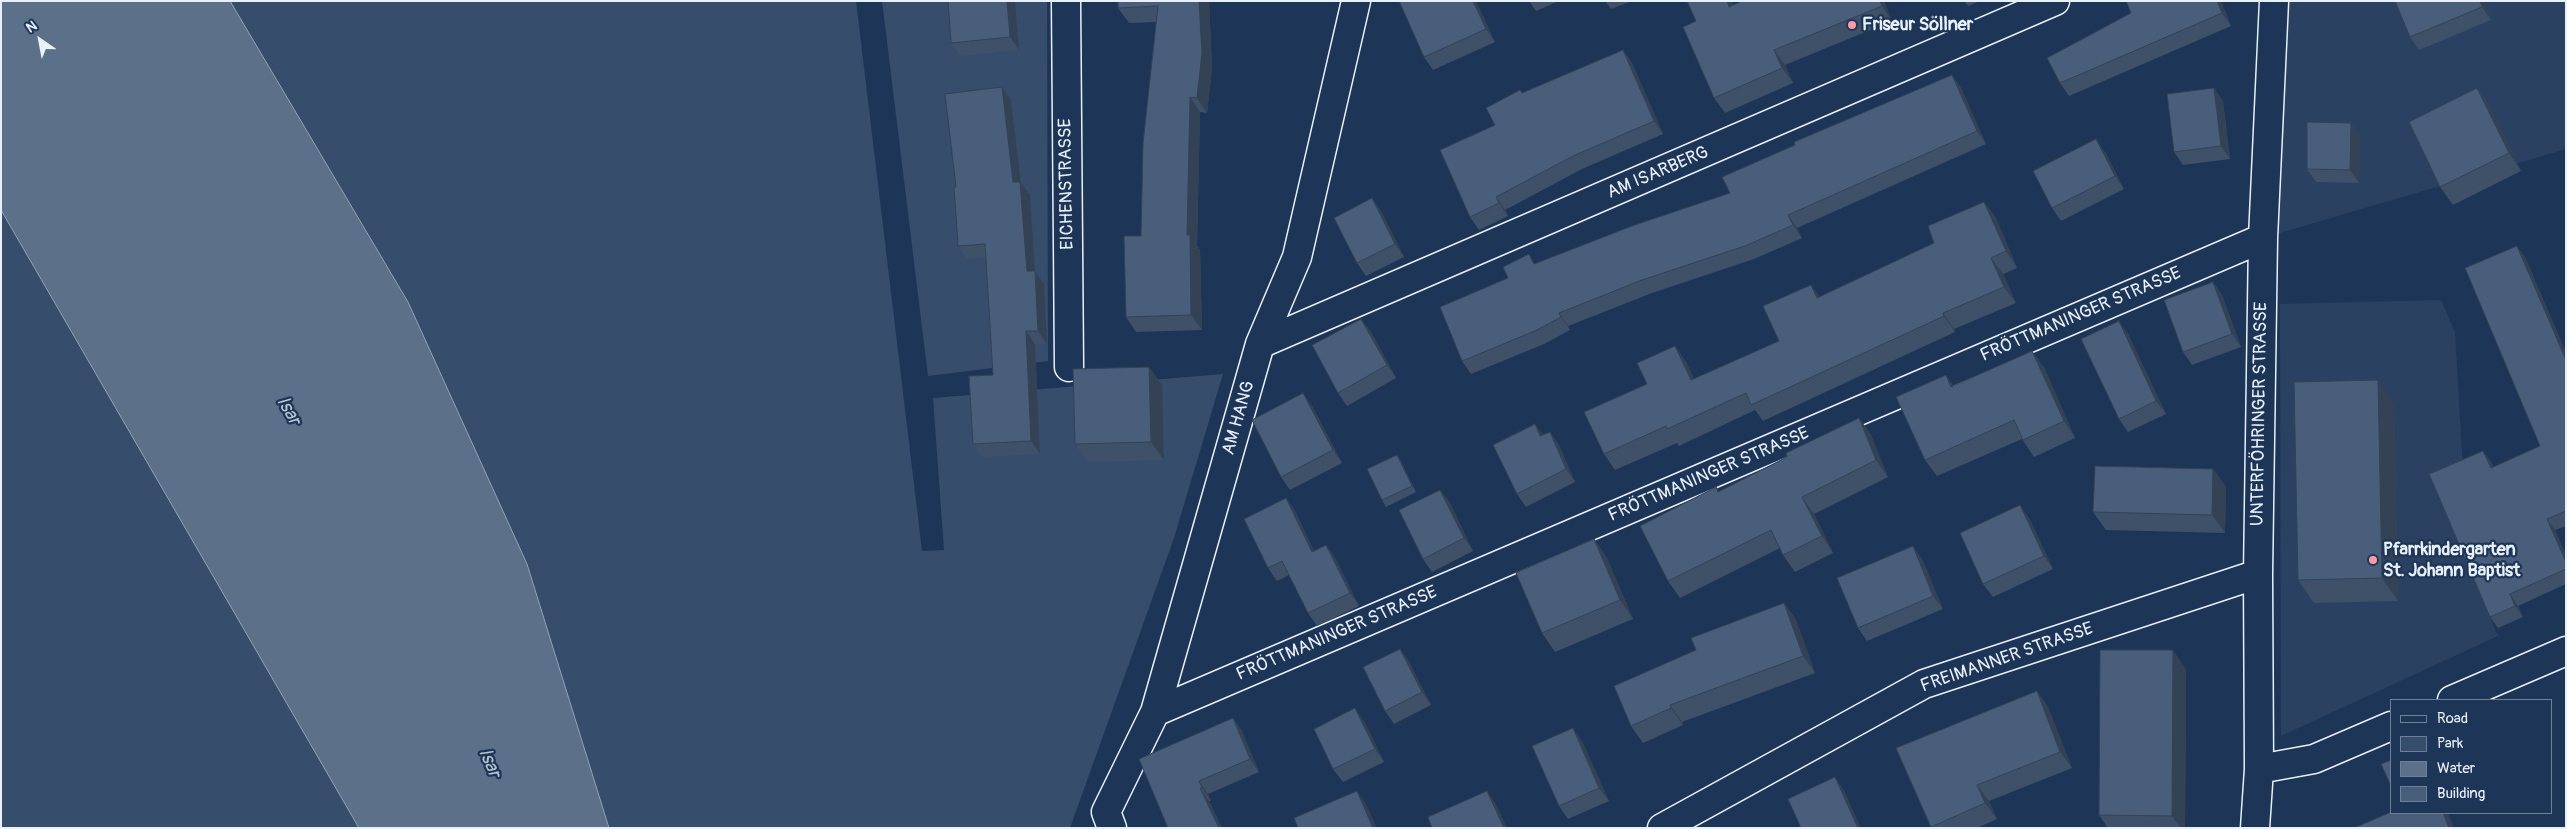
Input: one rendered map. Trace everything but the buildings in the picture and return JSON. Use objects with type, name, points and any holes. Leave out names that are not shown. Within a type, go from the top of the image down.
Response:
[{"type":"street","name":"EICHENSTRASSE","points":[[1066,1],[1069,367]]},
{"type":"street","name":"AM HANG","points":[[1112,828],[1106,812],[1155,712],[1260,344],[1296,257],[1356,1]]},
{"type":"street","name":"AM ISARBERG","points":[[1260,344],[2055,1]]},
{"type":"street","name":"UNTERFÖHRINGER STRASSE","points":[[2255,828],[2259,769],[2258,574],[2263,238],[2274,1]]},
{"type":"street","name":"FRÖTTMANINGER STRASSE","points":[[1155,712],[2263,238]]},
{"type":"street","name":"FREIMANNER STRASSE","points":[[1662,828],[1924,684],[2258,574]]},
{"type":"street","points":[[2454,699],[2566,651]]},
{"type":"street","points":[[2259,769],[2314,759],[2390,726]]},
{"type":"shaded area","points":[[2268,1],[2566,1],[2566,149],[2263,238]]},
{"type":"shaded area","name":"Pfarrkindergarten St. Johann Baptist","points":[[2441,300],[2455,332],[2463,469],[2433,484],[2498,636],[2281,736],[2280,304]]},
{"type":"green space","points":[[230,1],[856,1],[922,551],[944,550],[933,398],[1223,374],[1174,538],[1070,828],[609,828],[527,564],[408,302]]},
{"type":"green space","points":[[882,1],[1047,1],[1048,361],[928,376]]},
{"type":"green space","points":[[1,210],[351,813],[359,828],[1,828]]},
{"type":"water","name":"Isar","points":[[1,1],[230,1],[408,302],[527,564],[609,828],[359,828],[1,210]]},
{"type":"place","name":"Friseur Söllner","points":[[1852,25]]},
{"type":"place","name":"Pfarrkindergarten St. Johann Baptist","points":[[2373,560]]}]
